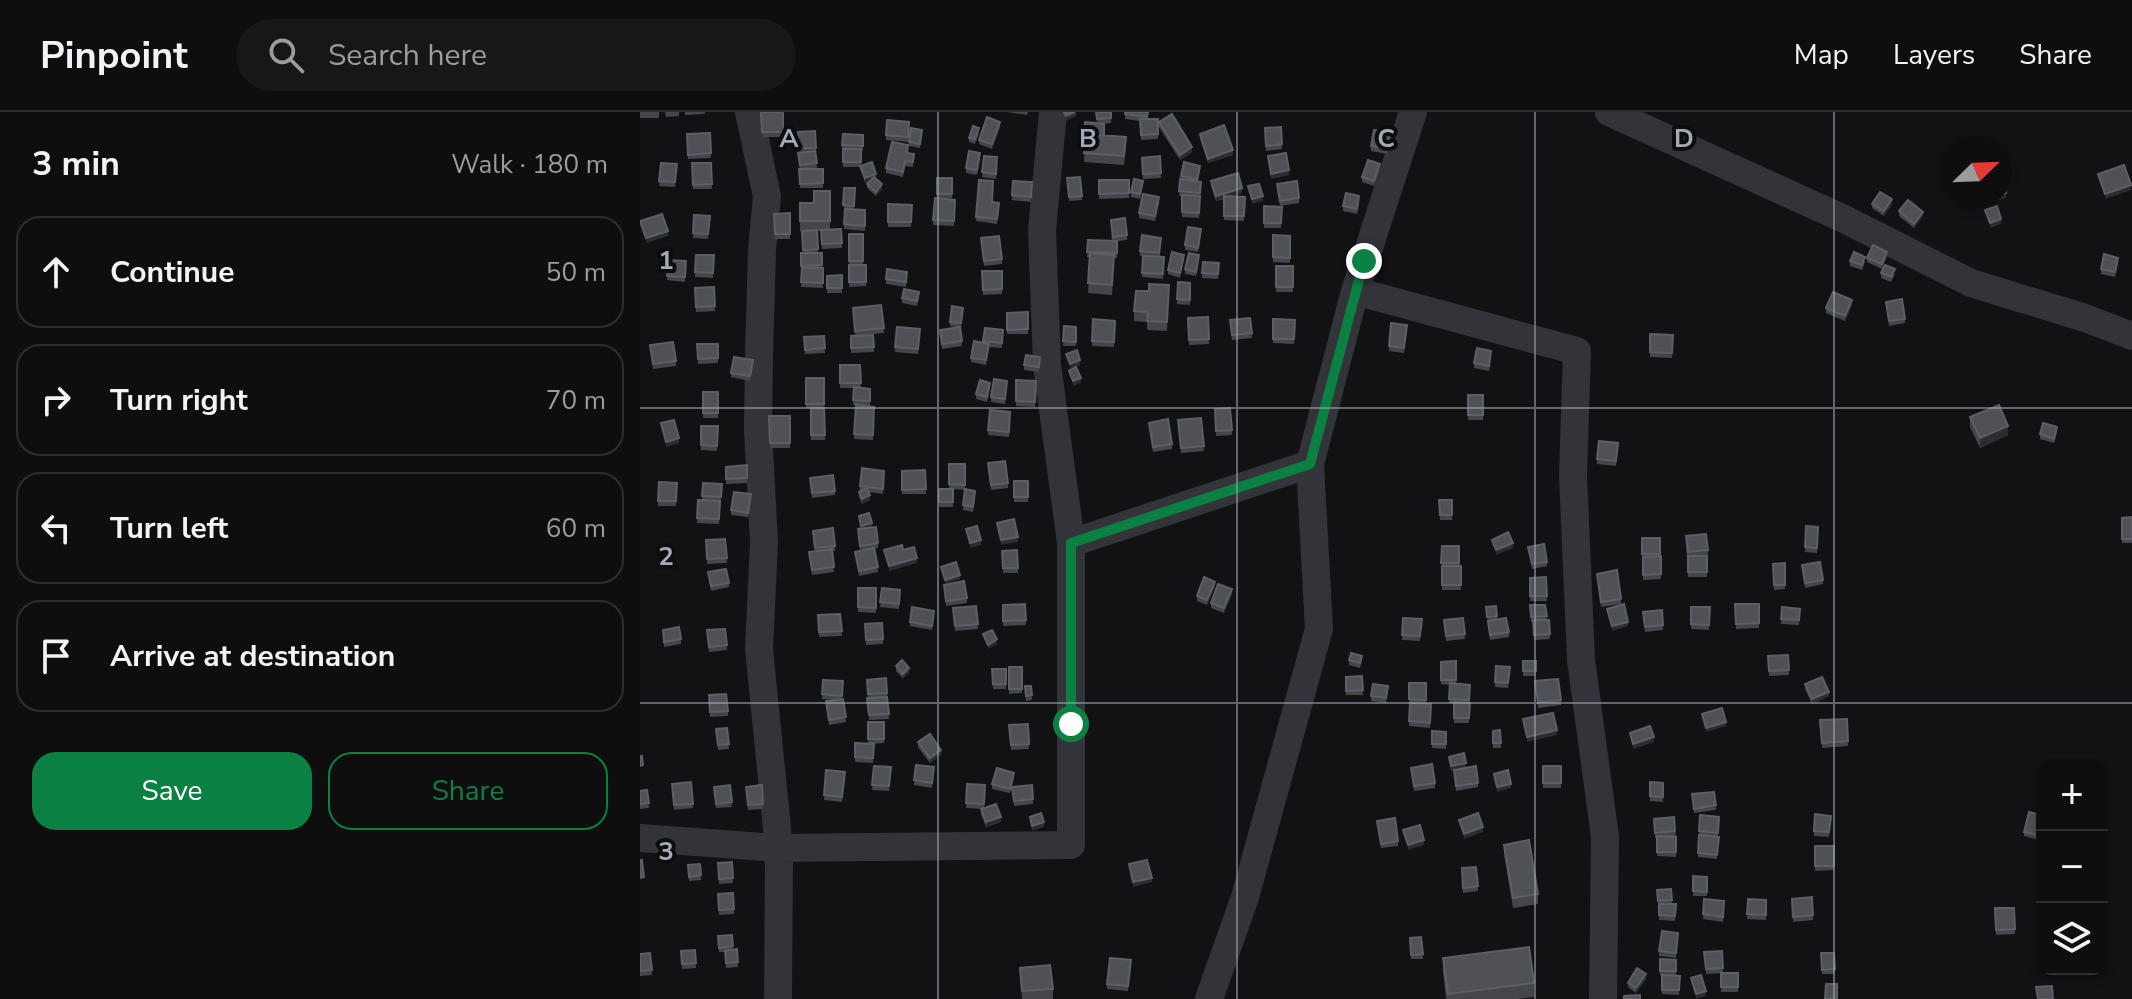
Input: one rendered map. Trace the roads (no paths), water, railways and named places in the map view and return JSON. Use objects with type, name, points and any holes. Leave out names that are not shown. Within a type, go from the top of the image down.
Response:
[{"type":"street","points":[[749,112],[767,196],[759,355],[758,431],[764,542],[759,649],[779,848],[778,999]]},
{"type":"street","points":[[640,838],[779,848],[1071,845],[1071,543],[1047,365],[1042,230],[1053,112]]},
{"type":"street","points":[[1209,999],[1245,897],[1319,629],[1310,464],[1355,291],[1413,112]]},
{"type":"street","points":[[1609,112],[1640,118],[1971,283],[2085,318],[2132,336]]},
{"type":"street","points":[[1355,291],[1577,351],[1573,475],[1581,660],[1605,837],[1603,999]]},
{"type":"street","points":[[1071,543],[1310,464]]}]
